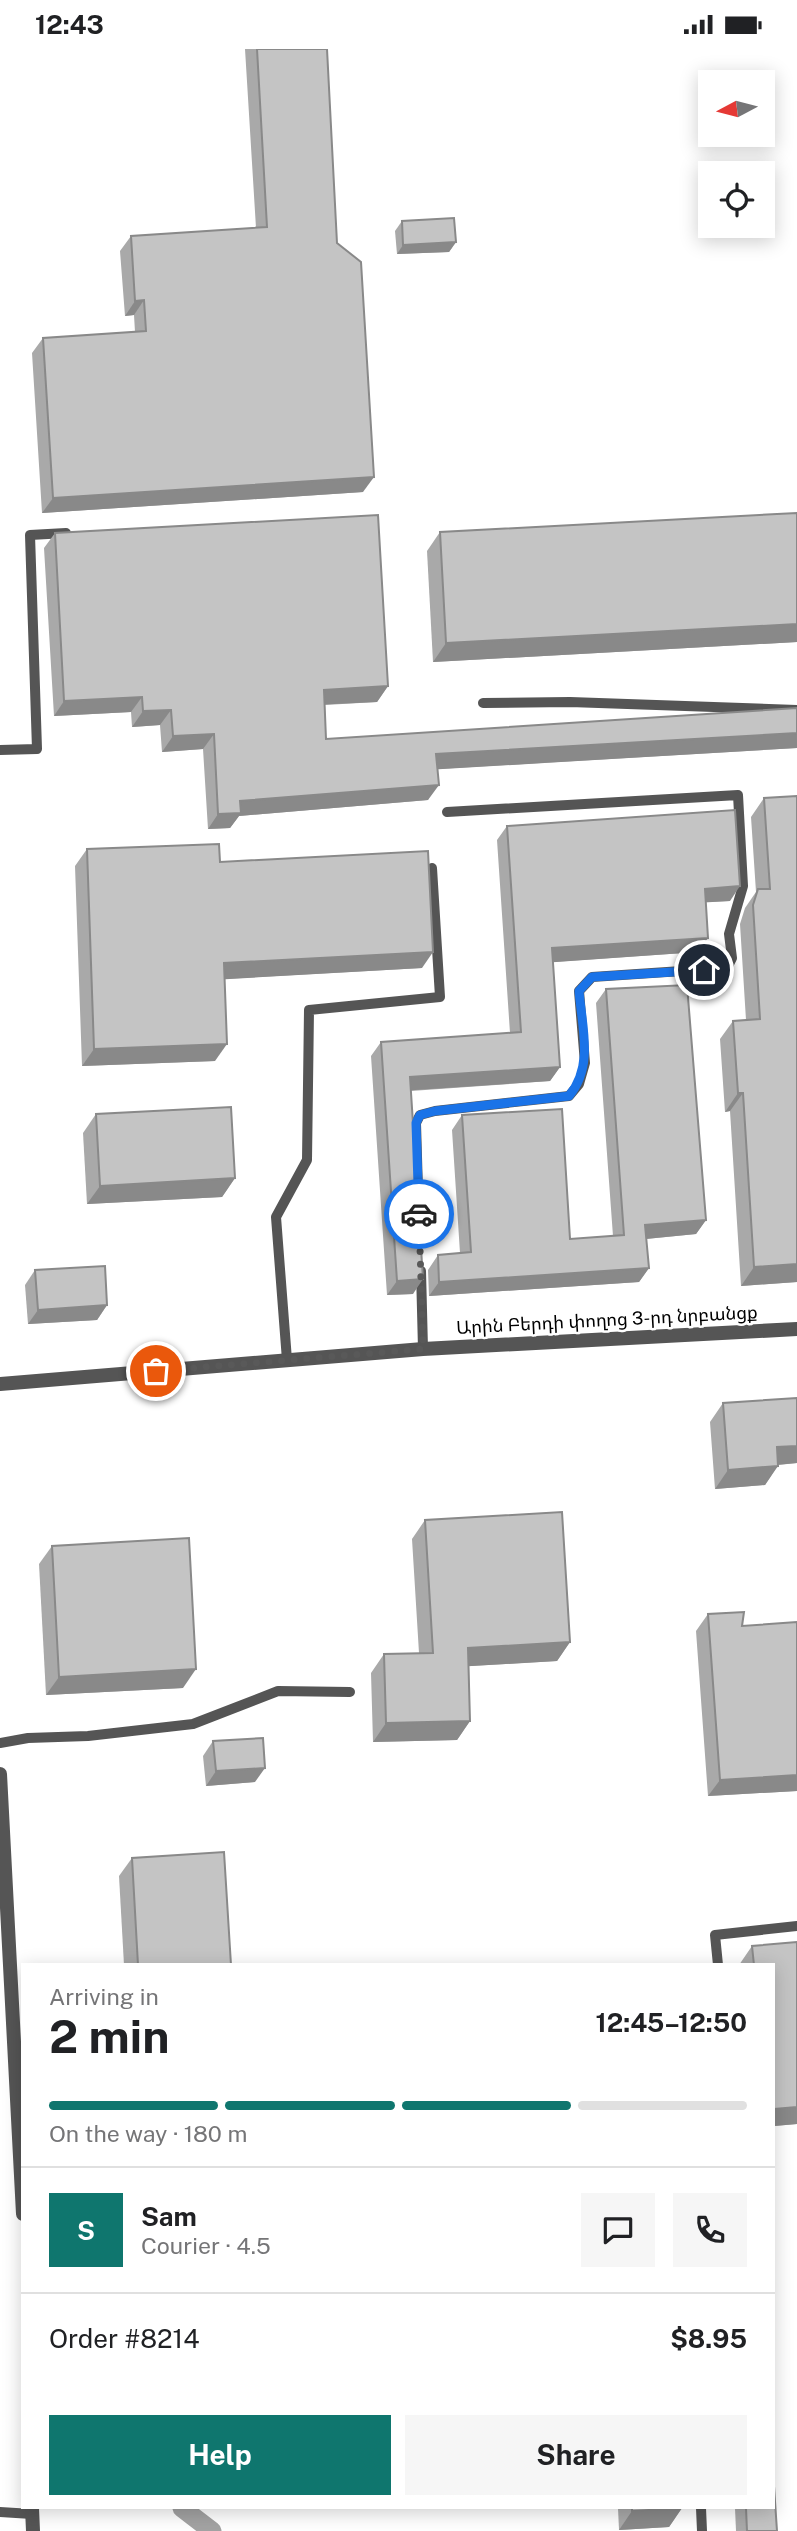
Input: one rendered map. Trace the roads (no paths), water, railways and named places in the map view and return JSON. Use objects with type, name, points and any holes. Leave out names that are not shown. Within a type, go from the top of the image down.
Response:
[{"type":"street","name":"Արին Բերդի փողոց 3-րդ նրբանցք","points":[[0,1384],[423,1349],[797,1329]]},
{"type":"street","points":[[0,1774],[21,2178]]},
{"type":"street","points":[[32,2511],[33,2531]]},
{"type":"lane","points":[[0,750],[37,749],[30,535],[84,533]]},
{"type":"lane","points":[[483,703],[570,702],[797,710]]},
{"type":"lane","points":[[420,1241],[416,1123],[420,1115],[569,1096],[579,1084],[585,1063],[579,991],[592,977],[727,968],[732,958],[729,934],[743,886],[738,795],[447,812]]},
{"type":"lane","points":[[287,1360],[276,1217],[307,1160],[309,1010],[440,997],[432,868]]},
{"type":"lane","points":[[420,1254],[423,1349]]},
{"type":"lane","points":[[0,1744],[28,1738],[88,1736],[193,1724],[278,1691],[350,1692]]},
{"type":"lane","points":[[718,1963],[715,1935],[797,1926]]},
{"type":"lane","points":[[701,2509],[702,2531]]},
{"type":"lane","points":[[0,2512],[32,2511]]},
{"type":"waterway","points":[[183,2509],[212,2531]]}]
